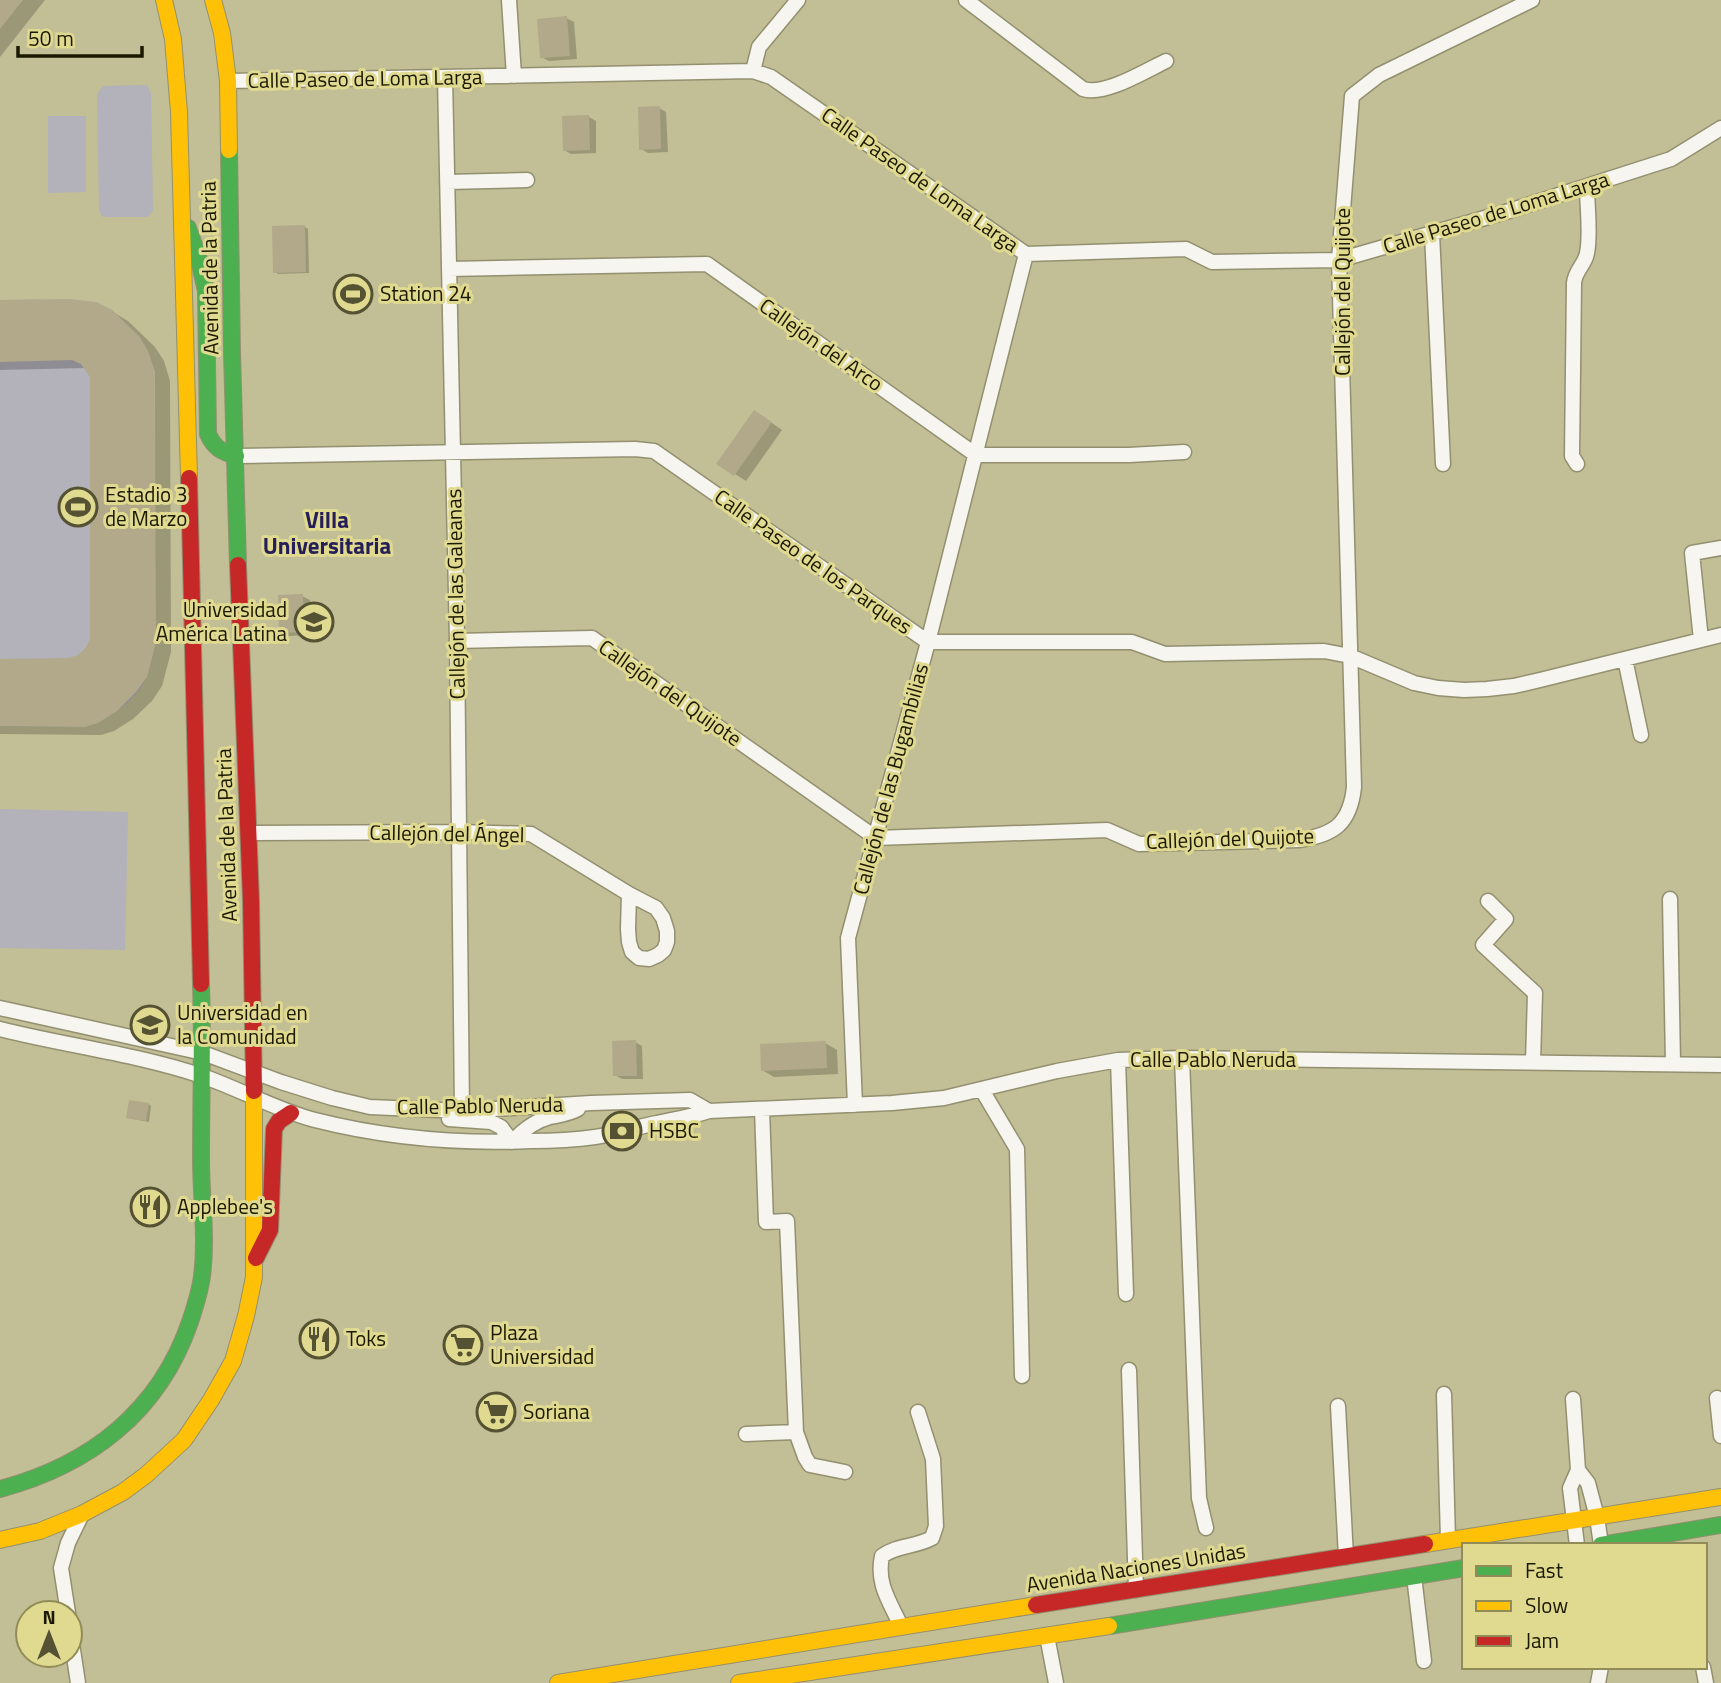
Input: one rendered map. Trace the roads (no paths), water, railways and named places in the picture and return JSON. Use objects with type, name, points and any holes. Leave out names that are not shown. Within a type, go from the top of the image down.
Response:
[{"type":"main road","name":"Avenida de la Patria","points":[[0,1489],[51,1474],[90,1452],[127,1422],[148,1400],[167,1374],[184,1340],[202,1276],[203,1052],[182,209],[175,45],[164,0]]},
{"type":"main road","name":"Avenida de la Patria","points":[[0,1540],[40,1531],[82,1514],[123,1492],[184,1440],[233,1361],[254,1277],[254,1071],[249,833],[230,292],[228,81],[222,33],[213,0]]},
{"type":"main road","points":[[182,209],[198,256],[206,291],[208,434],[217,450],[236,456]]},
{"type":"main road","points":[[254,1263],[270,1230],[274,1129],[279,1121],[291,1113]]},
{"type":"main road","name":"Avenida Naciones Unidas","points":[[558,1683],[901,1626],[1721,1497]]},
{"type":"main road","points":[[1627,1543],[1678,1539],[1721,1525]]},
{"type":"main road","points":[[739,1683],[1047,1636],[1462,1567]]},
{"type":"street","points":[[509,0],[514,76]]},
{"type":"street","points":[[753,71],[759,47],[798,0]]},
{"type":"street","points":[[966,0],[1083,89],[1091,92],[1104,90],[1166,61]]},
{"type":"street","name":"Callejón del Quijote","points":[[457,641],[593,638],[876,838],[1107,830],[1139,844],[1298,840],[1319,837],[1335,830],[1347,816],[1353,802],[1354,787],[1339,260],[1352,96],[1379,75],[1532,0]]},
{"type":"street","name":"Calle Paseo de Loma Larga","points":[[228,81],[753,71],[771,77],[1026,254],[1186,249],[1212,262],[1339,260],[1509,211],[1671,159],[1721,128]]},
{"type":"street","name":"Callejón de las Galeanas","points":[[445,78],[457,641],[462,1111]]},
{"type":"street","points":[[447,182],[527,180]]},
{"type":"street","points":[[1577,464],[1572,456],[1574,283],[1575,274],[1587,258],[1587,186]]},
{"type":"street","points":[[1432,234],[1444,464]]},
{"type":"street","name":"Callejón de las Bugambilias","points":[[855,1105],[849,938],[928,642],[1026,254]]},
{"type":"street","name":"Callejón del Arco","points":[[449,269],[707,264],[976,455]]},
{"type":"street","name":"Calle Paseo de los Parques","points":[[236,456],[635,449],[654,451],[928,642],[1132,642],[1165,654],[1324,651],[1350,656],[1414,683],[1464,690],[1514,686],[1721,635]]},
{"type":"street","points":[[976,455],[1184,452]]},
{"type":"street","points":[[1700,640],[1692,553],[1721,548]]},
{"type":"street","points":[[1625,659],[1641,735]]},
{"type":"street","name":"Callejón del Ángel","points":[[249,833],[531,834],[629,894]]},
{"type":"street","points":[[1670,899],[1673,1064]]},
{"type":"street","points":[[1488,901],[1506,919],[1483,946],[1535,993],[1533,1062]]},
{"type":"street","name":"Calle Pablo Neruda","points":[[0,1008],[203,1052],[281,1082],[370,1107],[462,1111],[690,1100],[709,1111]]},
{"type":"street","name":"Calle Pablo Neruda","points":[[0,1029],[202,1076],[291,1113],[351,1128],[386,1135],[471,1142],[594,1137],[690,1118],[709,1111],[892,1103],[944,1098],[1057,1071],[1118,1060],[1182,1058],[1721,1065]]},
{"type":"street","points":[[1182,1058],[1199,1498],[1206,1528]]},
{"type":"street","points":[[1118,1060],[1126,1294]]},
{"type":"street","points":[[982,1090],[1017,1149],[1022,1376]]},
{"type":"street","points":[[396,1109],[426,1117],[491,1122],[501,1128],[512,1142],[522,1130],[535,1122],[571,1113],[591,1103]]},
{"type":"street","points":[[762,1109],[766,1222],[787,1221],[796,1432],[810,1465],[845,1472]]},
{"type":"street","points":[[1129,1370],[1136,1590]]},
{"type":"street","points":[[1444,1394],[1448,1540]]},
{"type":"street","points":[[1717,1398],[1721,1436]]},
{"type":"street","points":[[1573,1399],[1578,1470],[1570,1488],[1577,1543]]},
{"type":"street","points":[[1338,1406],[1346,1557]]},
{"type":"street","points":[[901,1626],[881,1581],[882,1556],[890,1550],[923,1544],[932,1538],[936,1526],[933,1460],[918,1412]]},
{"type":"street","points":[[746,1434],[796,1432]]},
{"type":"street","points":[[1578,1470],[1588,1483],[1601,1543]]},
{"type":"street","points":[[66,1599],[61,1568],[68,1543],[82,1514]]},
{"type":"street","points":[[1414,1576],[1424,1661]]},
{"type":"street","points":[[1047,1636],[1056,1683]]},
{"type":"place","name":"Station 24","points":[[353,294]]},
{"type":"place","name":"Estadio 3 de Marzo","points":[[78,507]]},
{"type":"place","name":"Universidad América Latina","points":[[314,622]]},
{"type":"place","name":"Universidad en la Comunidad","points":[[150,1025]]},
{"type":"place","name":"HSBC","points":[[622,1131]]},
{"type":"place","name":"Applebee's","points":[[150,1207]]},
{"type":"place","name":"Toks","points":[[319,1339]]},
{"type":"place","name":"Plaza Universidad","points":[[463,1345]]},
{"type":"place","name":"Soriana","points":[[496,1412]]},
{"type":"district","name":"Villa Universitaria","points":[[327,533]]}]
